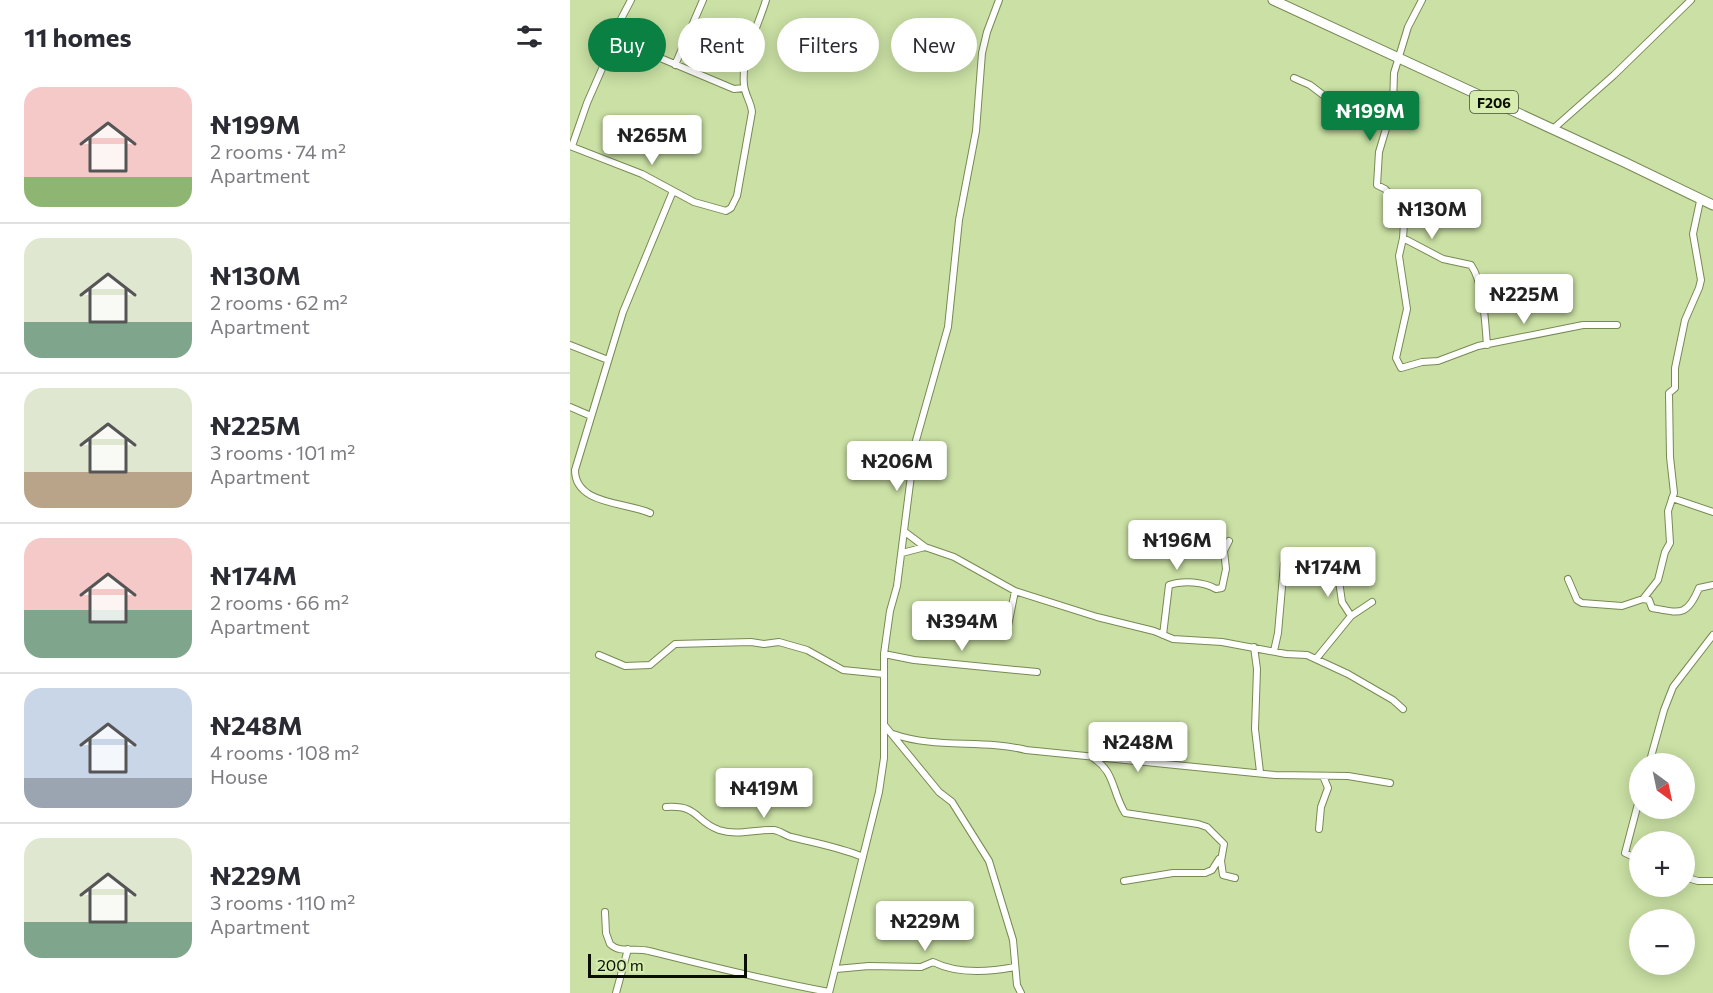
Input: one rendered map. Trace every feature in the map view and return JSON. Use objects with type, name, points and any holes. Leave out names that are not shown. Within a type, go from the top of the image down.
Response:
[{"type":"main road","name":"F206","points":[[1273,0],[1624,162],[1713,206]]},
{"type":"street","points":[[622,18],[631,0]]},
{"type":"street","points":[[675,65],[703,0]]},
{"type":"street","points":[[601,72],[571,146],[642,174],[694,202],[726,212],[732,208],[738,196],[752,112],[751,102],[744,88],[744,65],[766,0]]},
{"type":"street","points":[[605,912],[609,944],[621,950],[642,949],[705,966],[829,993],[879,792],[884,758],[884,654],[902,553],[915,444],[950,316],[959,220],[976,131],[982,53],[999,0]]},
{"type":"street","points":[[1422,0],[1408,27],[1394,73],[1394,105],[1379,152],[1377,185],[1385,189],[1405,209],[1404,238],[1399,261],[1407,309],[1396,358],[1401,368],[1422,362],[1438,361],[1465,349],[1583,325],[1617,325]]},
{"type":"street","points":[[1553,129],[1601,88],[1690,0]]},
{"type":"street","points":[[666,61],[734,89],[744,88]]},
{"type":"street","points":[[1294,78],[1310,85],[1327,98],[1340,100],[1382,121],[1389,121]]},
{"type":"street","points":[[650,513],[597,498],[581,491],[575,481],[573,470],[623,312],[673,191]]},
{"type":"street","points":[[1643,599],[1658,580],[1670,543],[1667,520],[1674,493],[1670,457],[1669,393],[1675,388],[1675,368],[1685,320],[1701,280],[1693,234],[1700,201]]},
{"type":"street","points":[[1404,238],[1443,259],[1472,265],[1482,303],[1487,345]]},
{"type":"street","points":[[570,345],[608,360]]},
{"type":"street","points":[[570,407],[591,416]]},
{"type":"street","points":[[1672,498],[1713,512]]},
{"type":"street","points":[[905,532],[925,547],[954,557],[1015,591],[1173,639],[1198,639],[1307,655],[1348,674],[1393,700],[1403,709]]},
{"type":"street","points":[[1163,635],[1170,585],[1200,584],[1216,589],[1222,588],[1226,569],[1224,551],[1229,541]]},
{"type":"street","points":[[902,553],[925,547]]},
{"type":"street","points":[[1324,563],[1338,574],[1340,594],[1351,616]]},
{"type":"street","points":[[1274,651],[1278,633],[1284,564]]},
{"type":"street","points":[[1568,579],[1577,600],[1582,603],[1622,606],[1643,599],[1649,600],[1652,608],[1684,612],[1692,605],[1699,588],[1713,585]]},
{"type":"street","points":[[1007,632],[1015,591]]},
{"type":"street","points":[[1316,659],[1351,616],[1372,602]]},
{"type":"street","points":[[1652,753],[1673,687],[1713,635]]},
{"type":"street","points":[[599,655],[625,666],[650,665],[675,644],[779,642],[807,650],[843,670],[883,674]]},
{"type":"street","points":[[1254,647],[1257,669],[1255,729],[1260,772]]},
{"type":"street","points":[[884,654],[914,660],[1038,672]]},
{"type":"street","points":[[885,726],[939,792],[952,802],[989,861],[1013,940],[1015,967],[1021,993]]},
{"type":"street","points":[[893,734],[923,741],[1006,745],[1026,750],[1226,771],[1348,776],[1390,783]]},
{"type":"street","points":[[1090,755],[1099,761],[1112,776],[1117,800],[1125,813],[1207,827],[1224,844],[1223,875],[1235,878]]},
{"type":"street","points":[[1319,829],[1321,807],[1328,788],[1323,776]]},
{"type":"street","points":[[666,807],[681,806],[695,811],[714,828],[728,833],[777,830],[789,836],[846,850],[862,857]]},
{"type":"street","points":[[1629,838],[1625,853],[1629,855]]},
{"type":"street","points":[[1124,881],[1173,873],[1205,873],[1212,870],[1222,853]]},
{"type":"street","points":[[1695,880],[1713,882]]},
{"type":"street","points":[[616,993],[628,949]]},
{"type":"street","points":[[836,969],[869,966],[913,967],[933,962],[949,969],[1000,970],[1015,967]]}]
